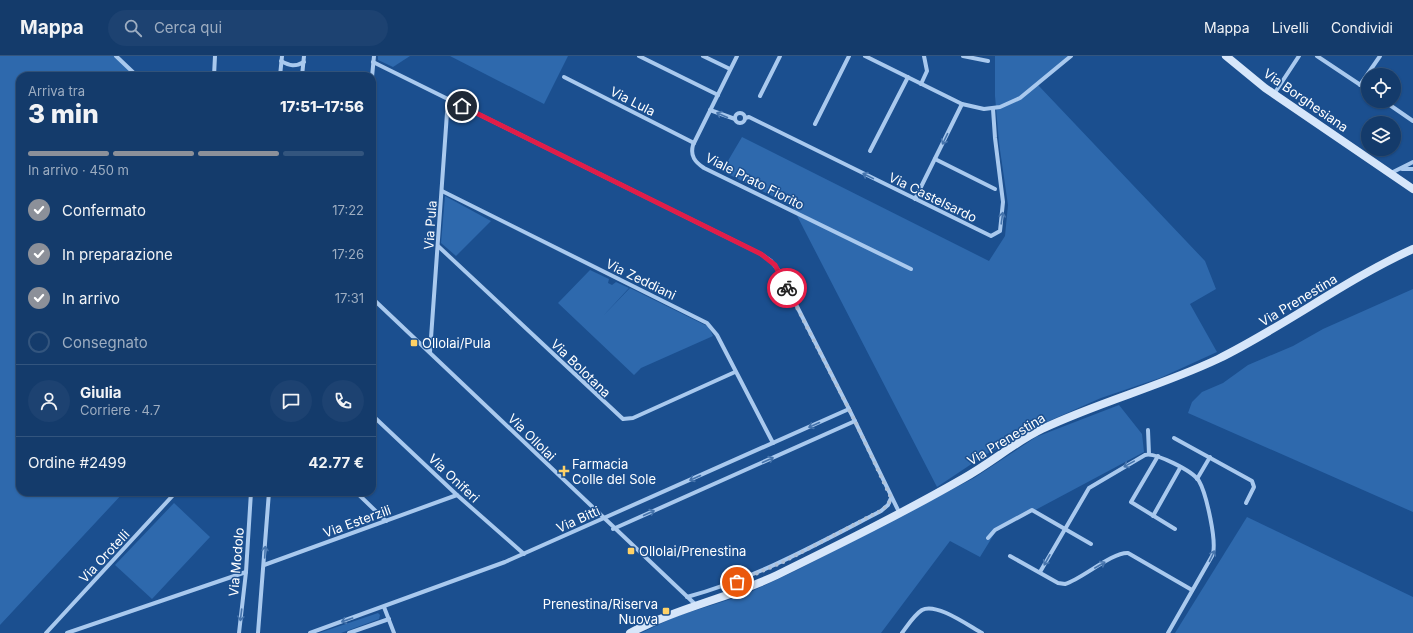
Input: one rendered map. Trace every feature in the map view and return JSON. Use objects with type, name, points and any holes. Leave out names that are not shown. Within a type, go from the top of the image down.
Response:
[{"type":"main road","name":"Via Borghesiana","points":[[1226,56],[1274,94],[1413,189]]},
{"type":"main road","name":"Via Prenestina","points":[[630,633],[664,616],[768,578],[964,478],[1043,429],[1179,376],[1226,355],[1378,266],[1413,249]]},
{"type":"street","points":[[116,56],[133,72]]},
{"type":"street","points":[[214,72],[215,56]]},
{"type":"street","points":[[303,72],[304,56]]},
{"type":"street","points":[[372,72],[374,56]]},
{"type":"street","points":[[639,56],[718,95]]},
{"type":"street","points":[[704,56],[730,69]]},
{"type":"street","name":"Viale Prato Fiorito","points":[[736,56],[694,143],[692,150],[693,157],[704,168],[911,269]]},
{"type":"street","points":[[760,96],[780,56]]},
{"type":"street","points":[[815,124],[849,56]]},
{"type":"street","points":[[865,56],[962,104],[977,109],[993,109],[1009,104],[1022,97],[1071,56]]},
{"type":"street","points":[[921,84],[927,70],[924,56]]},
{"type":"street","points":[[963,56],[988,61]]},
{"type":"street","points":[[1274,94],[1299,56]]},
{"type":"street","points":[[1317,56],[1360,85],[1380,56]]},
{"type":"street","points":[[282,58],[292,66],[298,66],[304,62]]},
{"type":"street","points":[[280,72],[282,58]]},
{"type":"street","points":[[373,62],[769,260],[779,271],[899,512]]},
{"type":"street","points":[[870,151],[908,77]]},
{"type":"street","name":"Via Lula","points":[[564,78],[694,143]]},
{"type":"street","name":"Via Pula","points":[[430,352],[448,99]]},
{"type":"street","points":[[915,199],[962,104]]},
{"type":"street","points":[[1394,108],[1413,121]]},
{"type":"street","name":"Via Castelsardo","points":[[735,119],[736,115],[739,113],[743,114],[745,118],[749,118],[988,236],[993,236],[998,233],[1001,227],[1003,202],[993,109]]},
{"type":"street","name":"Via Castelsardo","points":[[710,110],[735,119],[736,122],[740,124],[744,122],[745,118]]},
{"type":"street","points":[[935,159],[995,189]]},
{"type":"street","points":[[1391,173],[1413,162]]},
{"type":"street","points":[[1399,169],[1413,169]]},
{"type":"street","name":"Via Zeddiani","points":[[442,191],[705,322],[715,331],[773,443]]},
{"type":"street","name":"Via Bolotana","points":[[438,246],[623,420],[633,418],[735,372]]},
{"type":"street","name":"Via Ollolai","points":[[376,302],[613,529],[696,605]]},
{"type":"street","name":"Via Bitti","points":[[310,633],[384,607],[524,554],[849,409]]},
{"type":"street","name":"Via Oniferi","points":[[376,419],[457,495],[524,554]]},
{"type":"street","name":"Via Bitti","points":[[613,529],[855,421]]},
{"type":"street","points":[[1148,430],[1149,454]]},
{"type":"street","points":[[1174,438],[1253,482],[1254,487],[1246,502]]},
{"type":"street","points":[[1040,572],[1064,528],[1090,487],[1149,454],[1158,456],[1197,478],[1209,514],[1215,547],[1212,556],[1168,633]]},
{"type":"street","points":[[1158,456],[1131,502],[1175,529]]},
{"type":"street","points":[[1197,478],[1210,457]]},
{"type":"street","points":[[1153,516],[1180,468]]},
{"type":"street","name":"Via Esterzili","points":[[264,566],[457,495]]},
{"type":"street","name":"Via Orotelli","points":[[46,633],[172,496]]},
{"type":"street","name":"Via Modolo","points":[[239,633],[246,572],[251,496]]},
{"type":"street","points":[[258,633],[269,496]]},
{"type":"street","points":[[360,496],[386,521]]},
{"type":"street","points":[[688,597],[737,582],[772,567],[880,511],[888,505],[891,498]]},
{"type":"street","points":[[988,538],[995,530],[1032,510],[1091,544]]},
{"type":"street","points":[[1010,556],[1058,583],[1067,583],[1107,561],[1127,553],[1192,590]]},
{"type":"street","points":[[67,633],[246,572]]},
{"type":"street","points":[[384,607],[394,633]]},
{"type":"street","points":[[902,633],[918,614],[924,609],[930,608],[944,612],[982,633]]},
{"type":"street","points":[[349,633],[388,619]]},
{"type":"shaded area","points":[[0,56],[118,56],[135,72],[16,72],[16,496],[120,496],[0,625]]},
{"type":"shaded area","points":[[378,56],[410,56],[393,67],[378,60]]},
{"type":"shaded area","points":[[450,56],[568,56],[544,104]]},
{"type":"shaded area","points":[[995,56],[1071,56],[1038,85],[1205,261],[1216,289],[1190,304],[1217,352],[1160,378],[1101,398],[1049,421],[985,455],[937,487],[792,206],[722,171],[742,137],[989,261],[1005,236],[1008,205],[999,143],[995,96]]},
{"type":"shaded area","points":[[445,196],[491,221],[456,256],[441,243]]},
{"type":"shaded area","points":[[590,270],[609,279],[608,283],[612,285],[616,282],[629,288],[603,316],[630,288],[709,327],[713,336],[641,368],[634,375],[558,303]]},
{"type":"shaded area","points":[[1413,289],[1413,512],[1188,413],[1192,402],[1202,392],[1223,383],[1248,365],[1293,346],[1323,329]]},
{"type":"shaded area","points":[[1119,405],[1142,434],[1144,452],[996,531],[980,557],[950,541],[881,633],[641,633],[677,616],[744,595],[797,570],[974,478],[1036,437]]},
{"type":"shaded area","points":[[174,503],[210,537],[152,599],[115,565]]},
{"type":"shaded area","points":[[1247,517],[1413,597],[1413,633],[1175,633]]},
{"type":"shaded area","points":[[378,613],[380,615],[379,619],[341,633],[319,633]]},
{"type":"way so far","points":[[737,582],[783,562],[880,511],[888,505],[891,498],[855,421],[787,288]]},
{"type":"place","name":"Ollolai/Pula","points":[[414,343]]},
{"type":"place","name":"Farmacia Colle del Sole","points":[[564,471]]},
{"type":"place","name":"Ollolai/Prenestina","points":[[631,551]]},
{"type":"place","name":"Prenestina/Riserva Nuova","points":[[666,611]]},
{"type":"route","points":[[462,106],[761,254],[775,265],[787,288]]}]
